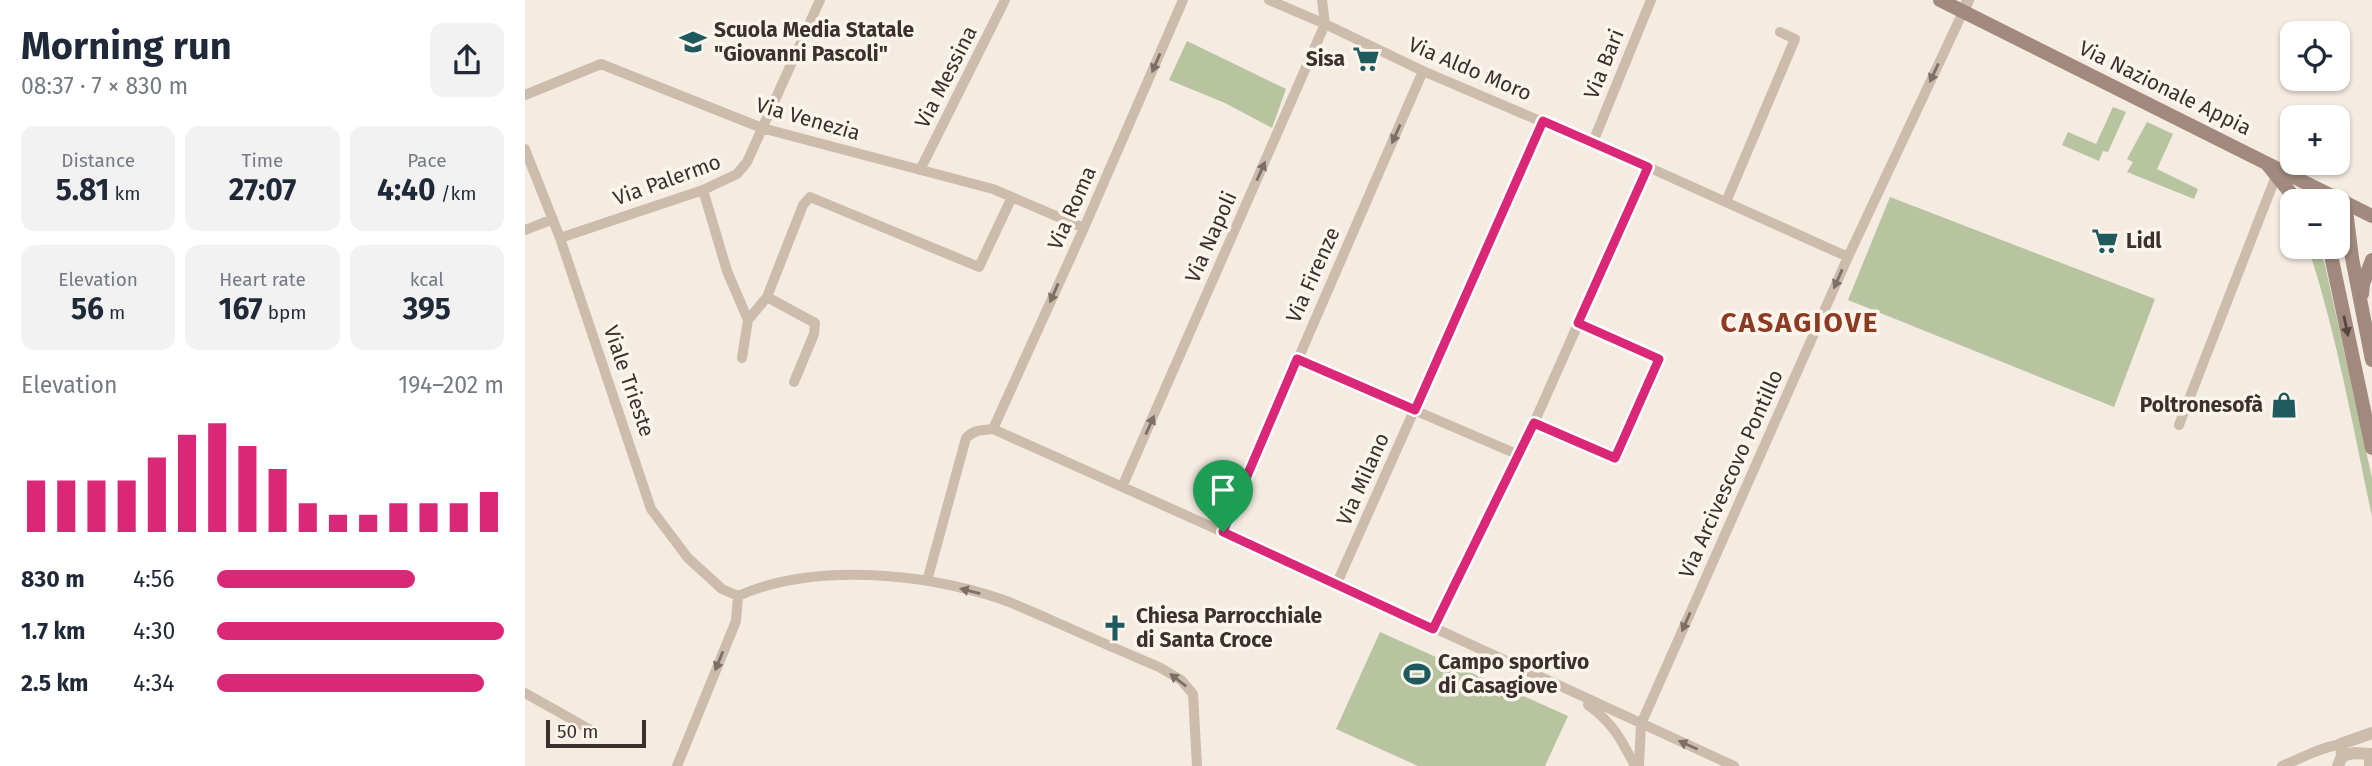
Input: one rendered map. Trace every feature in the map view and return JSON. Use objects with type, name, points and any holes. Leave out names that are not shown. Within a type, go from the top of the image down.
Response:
[{"type":"main road","name":"Via Nazionale Appia","points":[[1940,0],[1966,6],[2265,162],[2308,189]]},
{"type":"main road","points":[[2278,172],[2289,189]]},
{"type":"main road","name":"Via Nazionale Appia","points":[[2350,210],[2372,216]]},
{"type":"main road","points":[[2350,249],[2372,360]]},
{"type":"main road","points":[[2332,259],[2372,448]]},
{"type":"main road","points":[[2361,306],[2363,284],[2372,260]]},
{"type":"street","name":"Via Palermo","points":[[560,238],[703,190],[737,174],[747,162],[820,0]]},
{"type":"street","name":"Via Messina","points":[[921,170],[1006,0]]},
{"type":"street","name":"Via Roma","points":[[993,429],[1084,228],[1182,0]]},
{"type":"street","name":"Via Aldo Moro","points":[[1269,0],[1423,71],[1593,142],[1848,257]]},
{"type":"street","points":[[1322,0],[1325,24]]},
{"type":"street","name":"Via Bari","points":[[1593,142],[1651,0]]},
{"type":"street","name":"Via Arcivescovo Pontillo","points":[[1641,724],[1848,257],[1966,6]]},
{"type":"street","name":"Via Napoli","points":[[1122,487],[1325,24]]},
{"type":"street","points":[[1726,202],[1795,39],[1780,32]]},
{"type":"street","name":"Via Venezia","points":[[525,95],[601,64],[762,128],[993,189],[1084,228]]},
{"type":"street","name":"Via Firenze","points":[[1223,532],[1423,71]]},
{"type":"street","name":"Via Milano","points":[[1336,583],[1543,121]]},
{"type":"street","name":"Viale Trieste","points":[[525,149],[560,238],[651,509],[688,558],[722,589],[738,596]]},
{"type":"street","points":[[1433,629],[1534,423],[1648,167]]},
{"type":"street","points":[[2179,425],[2278,172]]},
{"type":"street","points":[[703,190],[727,271],[748,320]]},
{"type":"street","points":[[742,358],[748,320],[767,297],[803,205],[810,197],[979,267],[1011,197]]},
{"type":"street","points":[[525,230],[553,219]]},
{"type":"street","points":[[767,297],[815,323],[814,334],[794,382]]},
{"type":"street","points":[[1534,423],[1615,458],[1659,359],[1578,323]]},
{"type":"street","points":[[1297,359],[1519,455]]},
{"type":"street","points":[[927,580],[966,438],[979,430],[993,429],[1734,766]]},
{"type":"street","points":[[677,766],[736,621],[738,596],[755,588],[817,576],[857,574],[927,580],[1001,599],[1159,667],[1181,680],[1193,694],[1197,766]]},
{"type":"street","points":[[525,693],[589,729]]},
{"type":"street","points":[[1572,693],[1607,719],[1637,766]]},
{"type":"street","points":[[1637,766],[1641,724]]},
{"type":"street","points":[[2344,755],[2372,733]]},
{"type":"street","points":[[2282,766],[2316,750],[2344,755],[2370,755]]},
{"type":"green space","points":[[1187,41],[1286,89],[1272,128],[1225,103],[1169,80]]},
{"type":"green space","points":[[2113,107],[2126,112],[2108,152],[2103,151],[2099,161],[2062,145],[2068,132],[2096,144]]},
{"type":"green space","points":[[2147,122],[2173,134],[2157,169],[2198,189],[2194,199],[2127,172],[2133,162],[2127,159]]},
{"type":"green space","points":[[1890,197],[2155,299],[2114,407],[1848,300]]},
{"type":"green space","points":[[2312,259],[2323,259],[2325,265],[2372,478],[2372,517],[2336,347]]},
{"type":"green space","name":"Campo sportivo di Casagiove","points":[[1380,632],[1568,716],[1545,766],[1418,766],[1336,729]]},
{"type":"place","name":"Scuola Media Statale \"Giovanni Pascoli\"","points":[[693,42]]},
{"type":"place","name":"Sisa","points":[[1366,59]]},
{"type":"place","name":"Lidl","points":[[2105,241]]},
{"type":"place","name":"Poltronesofà","points":[[2284,405]]},
{"type":"place","name":"Chiesa Parrocchiale di Santa Croce","points":[[1115,628]]},
{"type":"place","name":"Campo sportivo di Casagiove","points":[[1417,674]]},
{"type":"district","name":"CASAGIOVE","points":[[1800,322]]},
{"type":"route","points":[[1543,121],[1648,167],[1578,323],[1659,359],[1615,458],[1534,423],[1433,629],[1223,532],[1297,359],[1415,410],[1543,121]]}]
